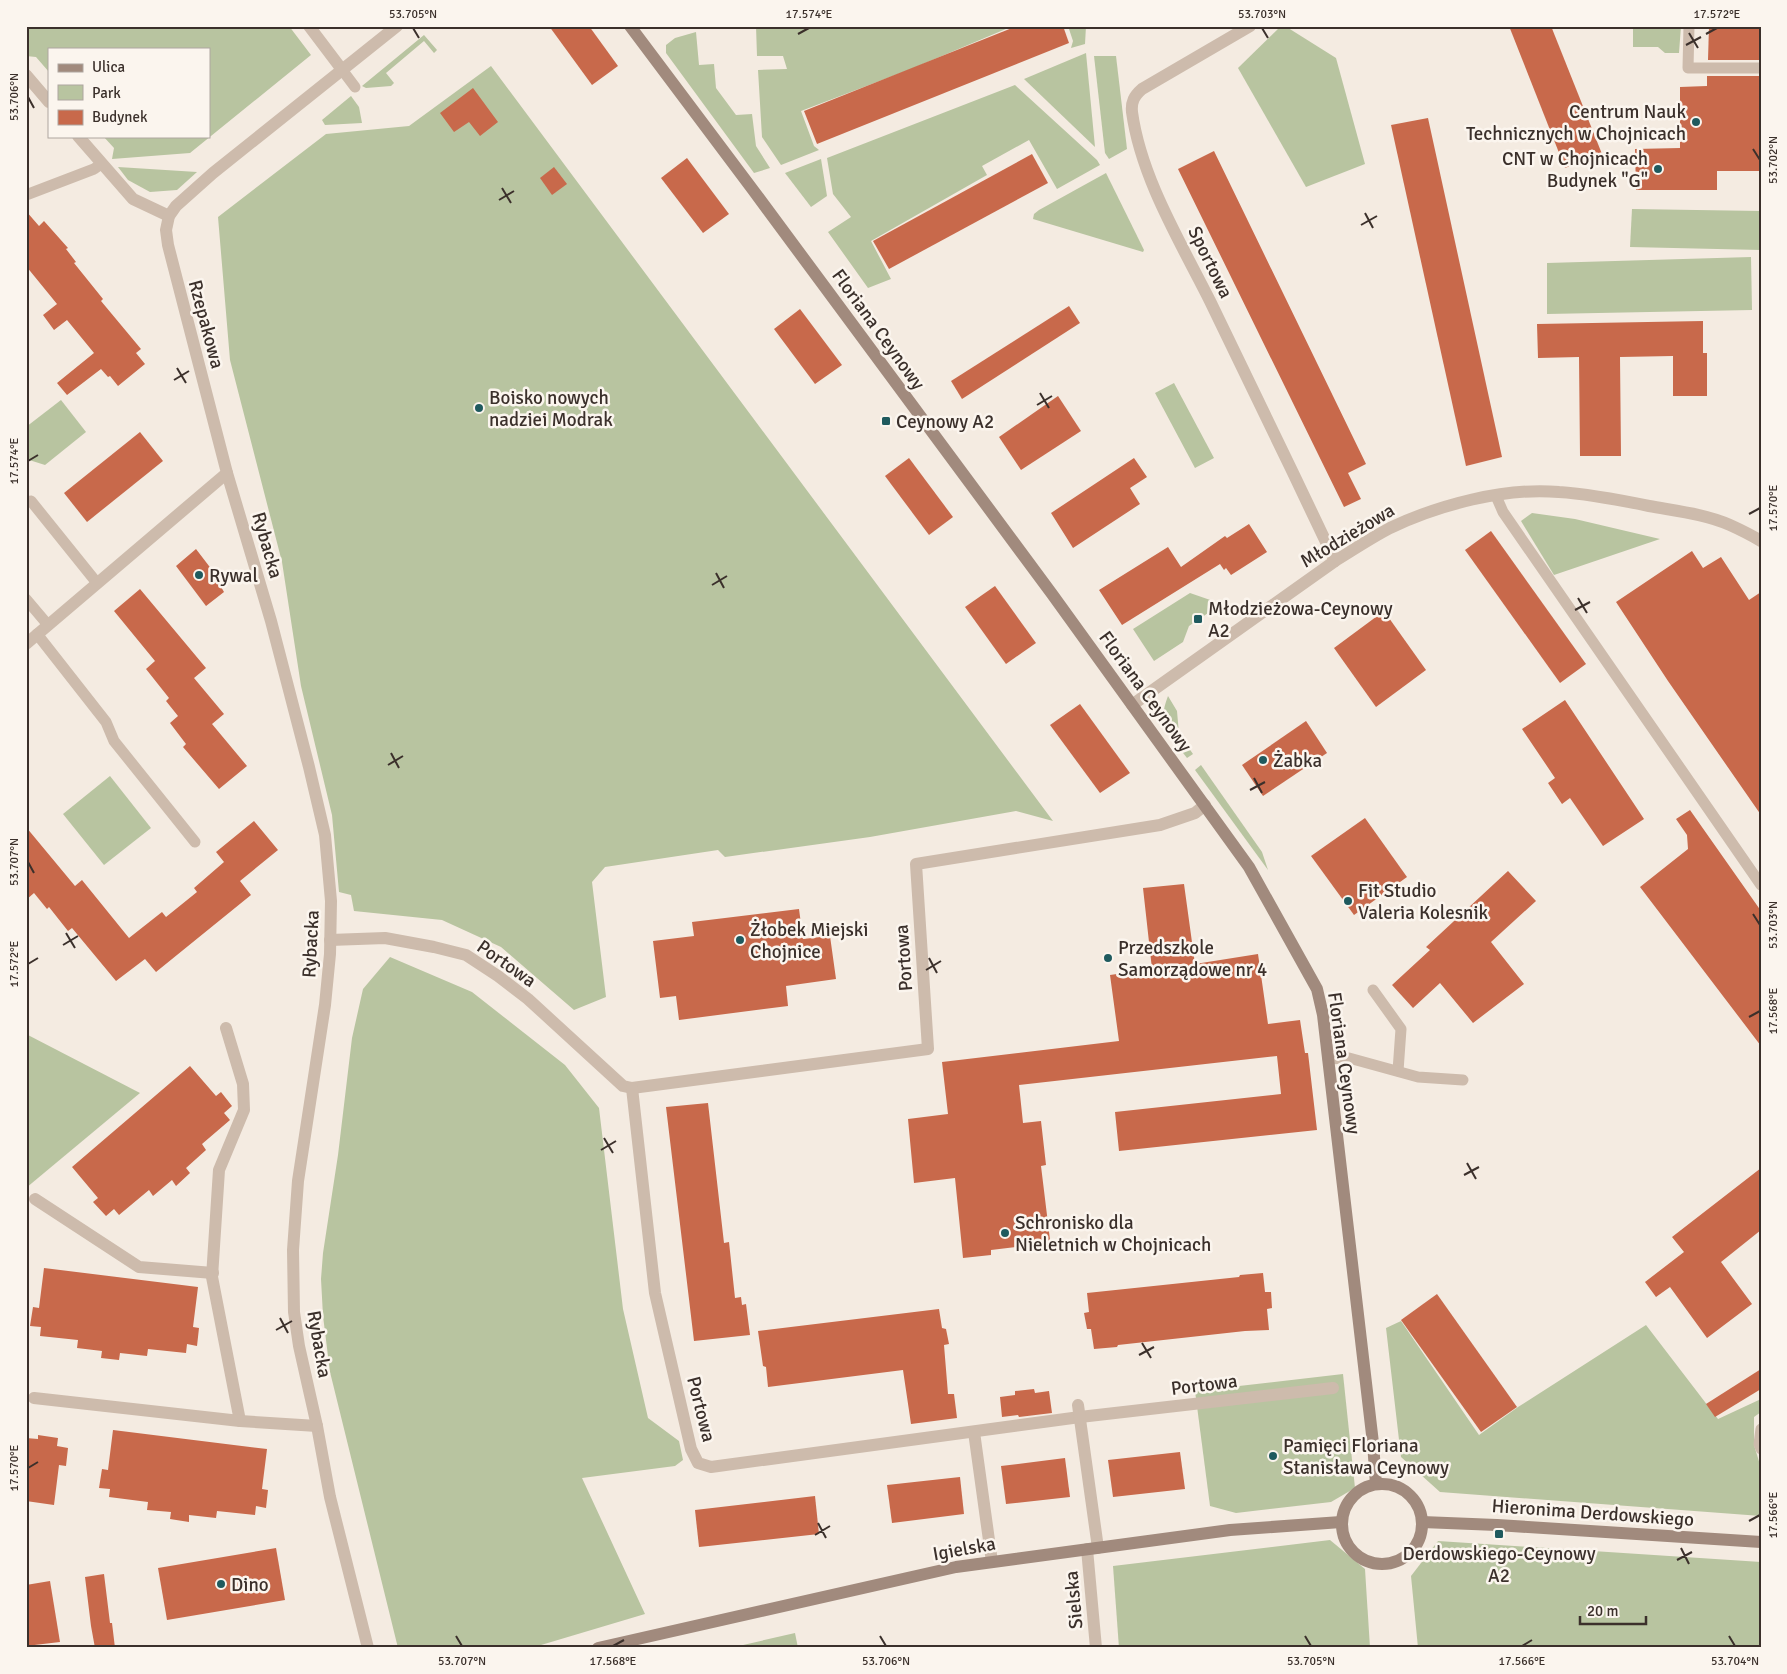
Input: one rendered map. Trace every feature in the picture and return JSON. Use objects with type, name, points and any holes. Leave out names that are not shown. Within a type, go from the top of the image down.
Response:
[{"type":"street","points":[[309,26],[343,71]]},
{"type":"street","points":[[80,138],[134,199],[170,216],[176,206],[213,173],[397,26]]},
{"type":"street","name":"Floriana Ceynowy","points":[[630,26],[1030,563],[1205,805],[1249,867],[1317,989],[1323,1015],[1373,1443],[1376,1484]]},
{"type":"street","name":"Sportowa","points":[[1250,26],[1142,89],[1135,95],[1132,111],[1141,148],[1159,198],[1335,561]]},
{"type":"street","points":[[26,75],[48,101]]},
{"type":"street","name":"Rzepakowa","points":[[170,216],[166,230],[168,245],[227,473]]},
{"type":"street","points":[[26,644],[227,473]]},
{"type":"street","name":"Rybacka","points":[[227,473],[271,621],[325,835],[331,901],[330,940],[325,1005],[298,1180],[293,1250],[294,1312],[299,1346],[317,1426],[330,1497],[368,1648]]},
{"type":"street","name":"Młodzieżowa","points":[[1132,705],[1335,561],[1389,529],[1414,517],[1456,505],[1496,496],[1534,492],[1558,492],[1642,504],[1706,518],[1729,524],[1761,541]]},
{"type":"street","name":"Portowa","points":[[330,940],[385,938],[466,955],[528,999],[623,1086],[632,1088],[928,1049],[916,864],[1160,824],[1194,813],[1205,805]]},
{"type":"street","points":[[226,1028],[243,1084],[244,1110],[219,1170],[213,1273],[240,1421]]},
{"type":"street","name":"Portowa","points":[[632,1088],[655,1293],[691,1449],[698,1463],[711,1467],[974,1432],[1079,1411],[1333,1388]]},
{"type":"street","points":[[35,1199],[139,1267],[213,1273]]},
{"type":"street","points":[[34,1398],[240,1421],[317,1426]]},
{"type":"street","points":[[1079,1411],[1092,1549]]},
{"type":"street","points":[[974,1432],[992,1562]]},
{"type":"street","points":[[1376,1484],[1389,1484],[1402,1489],[1412,1497],[1419,1509],[1422,1522],[1421,1534],[1409,1554],[1399,1560],[1380,1564],[1368,1562],[1357,1556],[1348,1546],[1343,1535],[1342,1522],[1348,1501],[1365,1487],[1376,1484]]},
{"type":"street","name":"Igielska","points":[[598,1648],[956,1567],[1230,1530],[1342,1522]]},
{"type":"street","name":"Hieronima Derdowskiego","points":[[1422,1522],[1497,1524],[1761,1542]]},
{"type":"street","name":"Sielska","points":[[1092,1549],[1096,1648]]},
{"type":"lane","points":[[1689,26],[1688,68],[1761,68]]},
{"type":"lane","points":[[343,71],[355,86]]},
{"type":"lane","points":[[26,195],[94,169],[101,164]]},
{"type":"lane","points":[[1496,496],[1503,512],[1761,885]]},
{"type":"lane","points":[[31,501],[97,583]]},
{"type":"lane","points":[[26,599],[48,625]]},
{"type":"lane","points":[[37,634],[106,722],[114,741],[195,842]]},
{"type":"lane","points":[[1373,990],[1401,1029],[1398,1071]]},
{"type":"lane","points":[[1328,1058],[1358,1060],[1428,1078],[1462,1080]]},
{"type":"lane","points":[[1761,1429],[1758,1444],[1761,1449]]},
{"type":"green space","points":[[26,26],[289,26],[311,55],[210,137],[210,48],[48,48],[48,71],[36,57],[26,56]]},
{"type":"green space","points":[[756,26],[1013,26],[911,69],[801,111],[814,146],[819,150],[781,165],[762,137],[758,70],[787,69],[783,56],[757,56]]},
{"type":"green space","points":[[1068,26],[1086,26],[1085,44],[1071,48],[1073,41]]},
{"type":"green space","points":[[1281,26],[1285,26],[1336,58],[1365,164],[1306,187],[1238,68]]},
{"type":"green space","points":[[1633,26],[1681,26],[1679,53],[1665,53],[1658,47],[1633,47]]},
{"type":"green space","points":[[696,32],[699,65],[714,64],[716,88],[736,115],[752,114],[756,146],[770,168],[754,173],[666,53],[666,45],[675,38]]},
{"type":"green space","points":[[424,35],[437,50],[434,53],[424,41],[386,73],[394,83],[391,86],[366,88],[362,86]]},
{"type":"green space","points":[[1086,53],[1095,147],[1024,79]]},
{"type":"green space","points":[[1094,56],[1116,56],[1127,149],[1109,159],[1105,153]]},
{"type":"green space","points":[[491,66],[1053,821],[1016,811],[870,837],[725,857],[718,850],[605,867],[592,882],[606,997],[574,1010],[501,947],[442,920],[354,911],[351,895],[339,892],[332,815],[301,686],[282,562],[230,360],[218,217],[326,134],[409,126]]},
{"type":"green space","points":[[1015,85],[1097,160],[1100,165],[1057,189],[1029,140],[982,166],[987,175],[871,241],[891,279],[868,288],[828,232],[851,217],[833,194],[827,158]]},
{"type":"green space","points":[[351,96],[359,107],[362,123],[325,125],[322,120]]},
{"type":"green space","points":[[105,138],[209,138],[190,153],[112,159],[114,148]]},
{"type":"green space","points":[[821,159],[827,196],[811,207],[785,173]]},
{"type":"green space","points":[[118,167],[197,172],[177,190],[150,192],[128,180]]},
{"type":"green space","points":[[1106,173],[1144,250],[1143,252],[1033,219],[1034,214],[1039,210]]},
{"type":"green space","points":[[1632,209],[1761,211],[1761,250],[1630,247]]},
{"type":"green space","points":[[1751,257],[1752,310],[1547,314],[1547,263]]},
{"type":"green space","points":[[1174,383],[1214,458],[1195,468],[1155,393]]},
{"type":"green space","points":[[61,400],[86,432],[45,465],[26,459],[26,427]]},
{"type":"green space","points":[[1532,513],[1575,519],[1660,539],[1554,575],[1521,521]]},
{"type":"green space","points":[[1190,593],[1216,602],[1211,611],[1189,626],[1183,642],[1154,661],[1133,629]]},
{"type":"green space","points":[[1168,696],[1177,711],[1179,734],[1193,754],[1187,758],[1170,736],[1164,723],[1165,706]]},
{"type":"green space","points":[[1201,765],[1262,852],[1268,870],[1195,770]]},
{"type":"green space","points":[[110,776],[151,828],[104,865],[63,814]]},
{"type":"green space","points":[[390,957],[472,992],[565,1065],[599,1108],[623,1309],[648,1418],[679,1441],[683,1460],[675,1466],[582,1478],[645,1614],[531,1648],[398,1648],[330,1372],[323,1316],[321,1279],[352,1038],[363,989]]},
{"type":"green space","points":[[26,1034],[140,1093],[26,1188]]},
{"type":"green space","points":[[1401,1321],[1479,1435],[1518,1407],[1646,1325],[1718,1419],[1761,1399],[1761,1412],[1754,1417],[1754,1445],[1761,1468],[1761,1516],[1440,1492],[1401,1457],[1386,1328]]},
{"type":"green space","points":[[1343,1374],[1355,1488],[1331,1502],[1236,1513],[1210,1506],[1195,1391]]},
{"type":"green space","points":[[1330,1540],[1365,1569],[1370,1648],[1119,1648],[1113,1566]]},
{"type":"green space","points":[[1438,1541],[1761,1562],[1761,1648],[1418,1648],[1411,1576]]},
{"type":"green space","points":[[795,1633],[798,1648],[730,1648]]},
{"type":"building","points":[[549,26],[589,26],[618,66],[592,85]]},
{"type":"building","points":[[1017,26],[1063,26],[1069,43],[817,144],[804,111]]},
{"type":"building","points":[[1509,26],[1551,26],[1602,154],[1565,168]]},
{"type":"building","points":[[1709,26],[1761,26],[1761,60],[1708,60]]},
{"type":"building","points":[[1707,76],[1761,76],[1761,171],[1717,171],[1717,190],[1636,190],[1635,149],[1680,148],[1680,87],[1707,86]]},
{"type":"building","points":[[473,88],[498,122],[480,136],[469,122],[454,132],[440,113]]},
{"type":"building","points":[[1428,118],[1502,457],[1466,466],[1391,125]]},
{"type":"building","points":[[1214,151],[1366,464],[1348,473],[1361,499],[1344,507],[1178,169]]},
{"type":"building","points":[[1032,154],[1048,183],[889,269],[873,241]]},
{"type":"building","points":[[687,158],[729,214],[703,233],[661,178]]},
{"type":"building","points":[[554,167],[567,184],[552,195],[540,178]]},
{"type":"building","points":[[26,211],[39,226],[44,221],[68,248],[66,249],[76,262],[74,263],[103,299],[101,301],[141,349],[136,353],[145,364],[118,386],[101,369],[67,395],[57,383],[94,353],[67,320],[54,330],[43,315],[57,304],[26,266]]},
{"type":"building","points":[[1069,306],[1080,323],[962,399],[951,381]]},
{"type":"building","points":[[800,309],[842,365],[815,384],[774,329]]},
{"type":"building","points":[[1703,321],[1703,353],[1707,353],[1707,396],[1673,396],[1673,356],[1620,357],[1621,456],[1580,456],[1579,357],[1538,358],[1537,324]]},
{"type":"building","points":[[1058,396],[1081,431],[1021,470],[999,437]]},
{"type":"building","points":[[140,432],[163,461],[87,522],[64,493]]},
{"type":"building","points":[[909,458],[953,517],[929,535],[885,476]]},
{"type":"building","points":[[1134,458],[1147,477],[1130,488],[1140,504],[1073,548],[1051,513]]},
{"type":"building","points":[[1249,524],[1267,552],[1231,575],[1220,564],[1122,625],[1099,590],[1168,547],[1181,567],[1225,536],[1227,538]]},
{"type":"building","points":[[1491,531],[1586,664],[1560,683],[1465,550]]},
{"type":"building","name":"Rywal","points":[[196,549],[222,583],[220,585],[224,592],[206,606],[176,566]]},
{"type":"building","points":[[1692,551],[1703,568],[1721,557],[1749,600],[1761,592],[1761,815],[1616,602]]},
{"type":"building","points":[[995,586],[1036,643],[1006,664],[965,607]]},
{"type":"building","points":[[140,589],[206,668],[194,678],[224,714],[212,724],[247,766],[219,789],[183,747],[186,744],[170,723],[178,716],[166,701],[169,698],[146,669],[155,661],[114,611]]},
{"type":"building","points":[[1384,611],[1426,670],[1376,707],[1334,648]]},
{"type":"building","points":[[1565,700],[1644,819],[1603,846],[1570,798],[1562,804],[1548,783],[1555,778],[1522,729]]},
{"type":"building","points":[[1080,704],[1130,773],[1100,793],[1050,725]]},
{"type":"building","points":[[1306,721],[1327,753],[1263,796],[1242,765]]},
{"type":"building","points":[[1690,810],[1761,911],[1761,1046],[1640,887],[1688,849],[1687,835],[1676,819]]},
{"type":"building","points":[[1365,818],[1407,877],[1354,915],[1311,856]]},
{"type":"building","points":[[254,821],[278,850],[240,881],[251,895],[156,972],[145,959],[116,981],[72,928],[68,931],[49,907],[47,909],[34,893],[26,900],[26,827],[75,886],[82,880],[129,938],[162,912],[166,917],[197,892],[194,888],[224,862],[216,852]]},
{"type":"building","points":[[1508,871],[1536,901],[1491,942],[1524,984],[1473,1023],[1440,983],[1413,1008],[1392,985],[1430,950],[1426,947]]},
{"type":"building","points":[[1184,884],[1195,964],[1258,954],[1268,1024],[1300,1020],[1305,1053],[1308,1053],[1317,1130],[1119,1151],[1115,1112],[1281,1094],[1277,1056],[1019,1085],[1023,1123],[1041,1121],[1046,1165],[1041,1166],[1051,1248],[1024,1251],[1023,1246],[991,1250],[991,1255],[963,1258],[955,1178],[914,1183],[908,1119],[948,1114],[942,1062],[1119,1041],[1110,975],[1152,969],[1143,888]]},
{"type":"building","points":[[799,909],[803,939],[830,936],[836,979],[786,986],[788,1006],[679,1020],[676,996],[660,998],[653,941],[694,936],[692,922]]},
{"type":"building","points":[[190,1066],[216,1096],[221,1092],[232,1106],[224,1113],[230,1120],[202,1144],[206,1150],[186,1168],[190,1173],[176,1186],[172,1180],[153,1196],[149,1190],[119,1215],[114,1209],[106,1216],[93,1202],[98,1198],[72,1167]]},
{"type":"building","points":[[708,1103],[724,1243],[729,1242],[735,1298],[741,1297],[742,1305],[746,1304],[750,1335],[694,1341],[666,1107]]},
{"type":"building","points":[[1761,1168],[1761,1230],[1721,1262],[1752,1304],[1707,1338],[1670,1287],[1656,1297],[1645,1282],[1684,1252],[1672,1237]]},
{"type":"building","points":[[44,1268],[198,1287],[193,1327],[199,1328],[197,1346],[187,1344],[186,1353],[148,1349],[147,1356],[120,1353],[119,1360],[101,1358],[102,1351],[77,1348],[78,1340],[40,1336],[41,1327],[30,1326],[33,1307],[39,1308]]},
{"type":"building","points":[[1263,1273],[1265,1292],[1271,1292],[1272,1308],[1267,1309],[1269,1330],[1245,1331],[1094,1349],[1091,1329],[1087,1329],[1084,1313],[1089,1312],[1087,1293]]},
{"type":"building","points":[[1437,1294],[1517,1407],[1481,1432],[1401,1320]]},
{"type":"building","points":[[939,1309],[942,1328],[946,1329],[949,1344],[944,1345],[948,1394],[954,1394],[957,1418],[911,1424],[903,1370],[768,1387],[766,1367],[763,1366],[758,1331]]},
{"type":"building","points":[[1761,1369],[1761,1389],[1715,1417],[1706,1404]]},
{"type":"building","points":[[1034,1389],[1035,1393],[1049,1391],[1052,1413],[1002,1417],[1000,1397],[1015,1395],[1015,1391]]},
{"type":"building","points":[[113,1430],[267,1449],[262,1489],[268,1490],[266,1508],[256,1506],[255,1515],[217,1511],[216,1518],[189,1515],[189,1522],[170,1519],[171,1512],[147,1510],[148,1502],[109,1497],[110,1489],[99,1488],[102,1469],[108,1470]]},
{"type":"building","points":[[38,1435],[58,1438],[57,1446],[68,1448],[66,1466],[59,1465],[54,1505],[26,1501],[26,1438],[38,1439]]},
{"type":"building","points":[[1180,1452],[1185,1489],[1113,1497],[1108,1460]]},
{"type":"building","points":[[1065,1458],[1070,1497],[1006,1504],[1001,1466]]},
{"type":"building","points":[[960,1477],[964,1514],[892,1523],[887,1485]]},
{"type":"building","points":[[815,1496],[819,1534],[699,1547],[695,1510]]},
{"type":"building","name":"Dino","points":[[276,1548],[285,1600],[167,1620],[158,1568]]},
{"type":"building","points":[[104,1574],[115,1648],[95,1648],[91,1626],[85,1577]]},
{"type":"building","points":[[50,1581],[60,1642],[26,1646],[26,1585]]},
{"type":"place","name":"Centrum Nauk Technicznych w Chojnicach","points":[[1696,122]]},
{"type":"place","name":"CNT w Chojnicach Budynek \"G\"","points":[[1658,169]]},
{"type":"place","name":"Boisko nowych nadziei Modrak","points":[[479,408]]},
{"type":"place","name":"Ceynowy A2","points":[[886,421]]},
{"type":"place","name":"Rywal","points":[[199,575]]},
{"type":"place","name":"Młodzieżowa-Ceynowy A2","points":[[1198,619]]},
{"type":"place","name":"Żabka","points":[[1263,760]]},
{"type":"place","name":"Fit Studio Valeria Kolesnik","points":[[1348,901]]},
{"type":"place","name":"Żłobek Miejski Chojnice","points":[[740,940]]},
{"type":"place","name":"Przedszkole Samorządowe nr 4","points":[[1108,958]]},
{"type":"place","name":"Schronisko dla Nieletnich w Chojnicach","points":[[1005,1233]]},
{"type":"place","name":"Pamięci Floriana Stanisława Ceynowy","points":[[1273,1456]]},
{"type":"place","name":"Derdowskiego-Ceynowy A2","points":[[1499,1534]]},
{"type":"place","name":"Dino","points":[[221,1584]]}]
